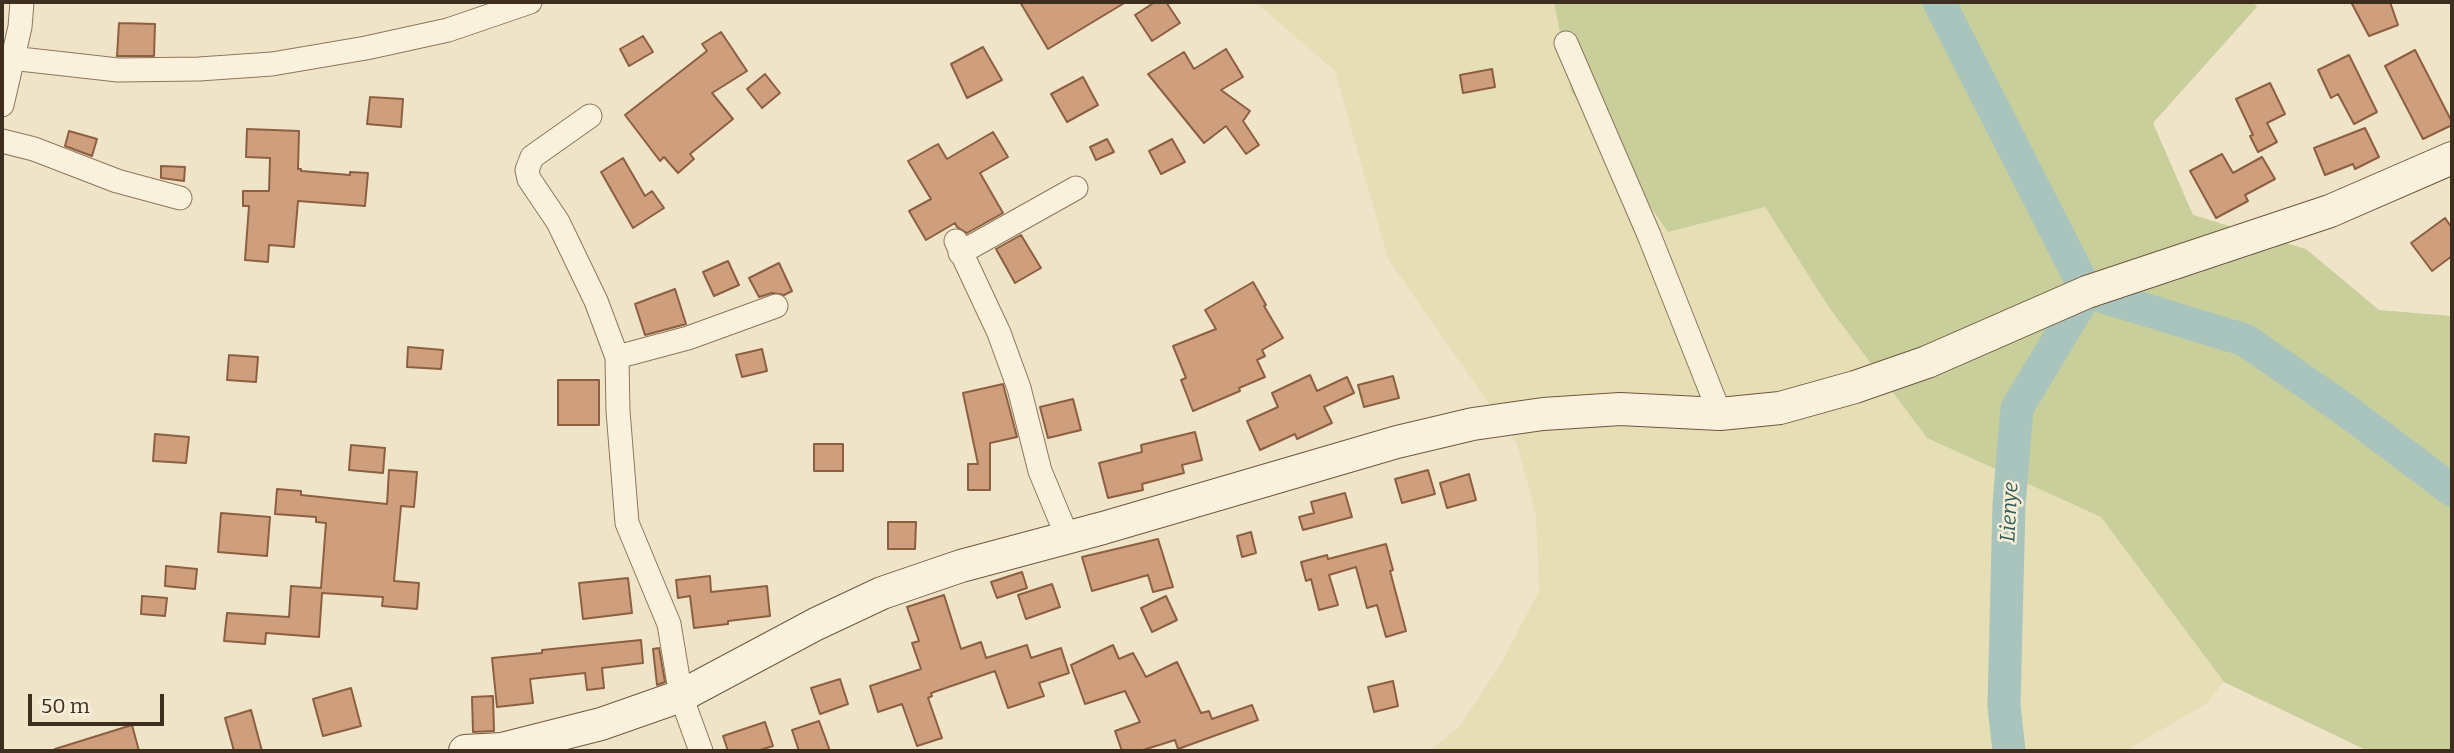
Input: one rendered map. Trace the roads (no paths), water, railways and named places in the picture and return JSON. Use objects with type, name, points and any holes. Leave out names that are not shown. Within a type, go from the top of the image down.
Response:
[{"type":"street","points":[[2,105],[20,27],[22,2]]},
{"type":"street","points":[[11,58],[118,70],[199,69],[272,64],[366,48],[448,30],[530,2]]},
{"type":"street","points":[[1566,43],[1649,234],[1720,414]]},
{"type":"street","points":[[590,116],[532,157],[527,170],[529,179],[558,222],[596,301],[617,357],[618,411],[627,523],[668,624],[681,696],[701,751]]},
{"type":"street","points":[[2,141],[34,149],[117,181],[180,198]]},
{"type":"street","points":[[465,751],[502,748],[601,724],[681,696],[816,624],[882,593],[961,566],[1103,528],[1397,442],[1473,424],[1543,414],[1620,409],[1720,414],[1780,408],[1927,362],[2087,292],[2330,211],[2452,158]]},
{"type":"street","points":[[1067,536],[1040,471],[1019,388],[999,333],[958,247],[1076,188]]},
{"type":"street","points":[[617,357],[688,338],[776,306]]},
{"type":"waterway","points":[[1939,2],[2087,292],[2245,340],[2344,409],[2452,490]]},
{"type":"waterway","name":"Lienye","points":[[2009,751],[2004,706],[2009,504],[2017,408],[2087,292]]}]
